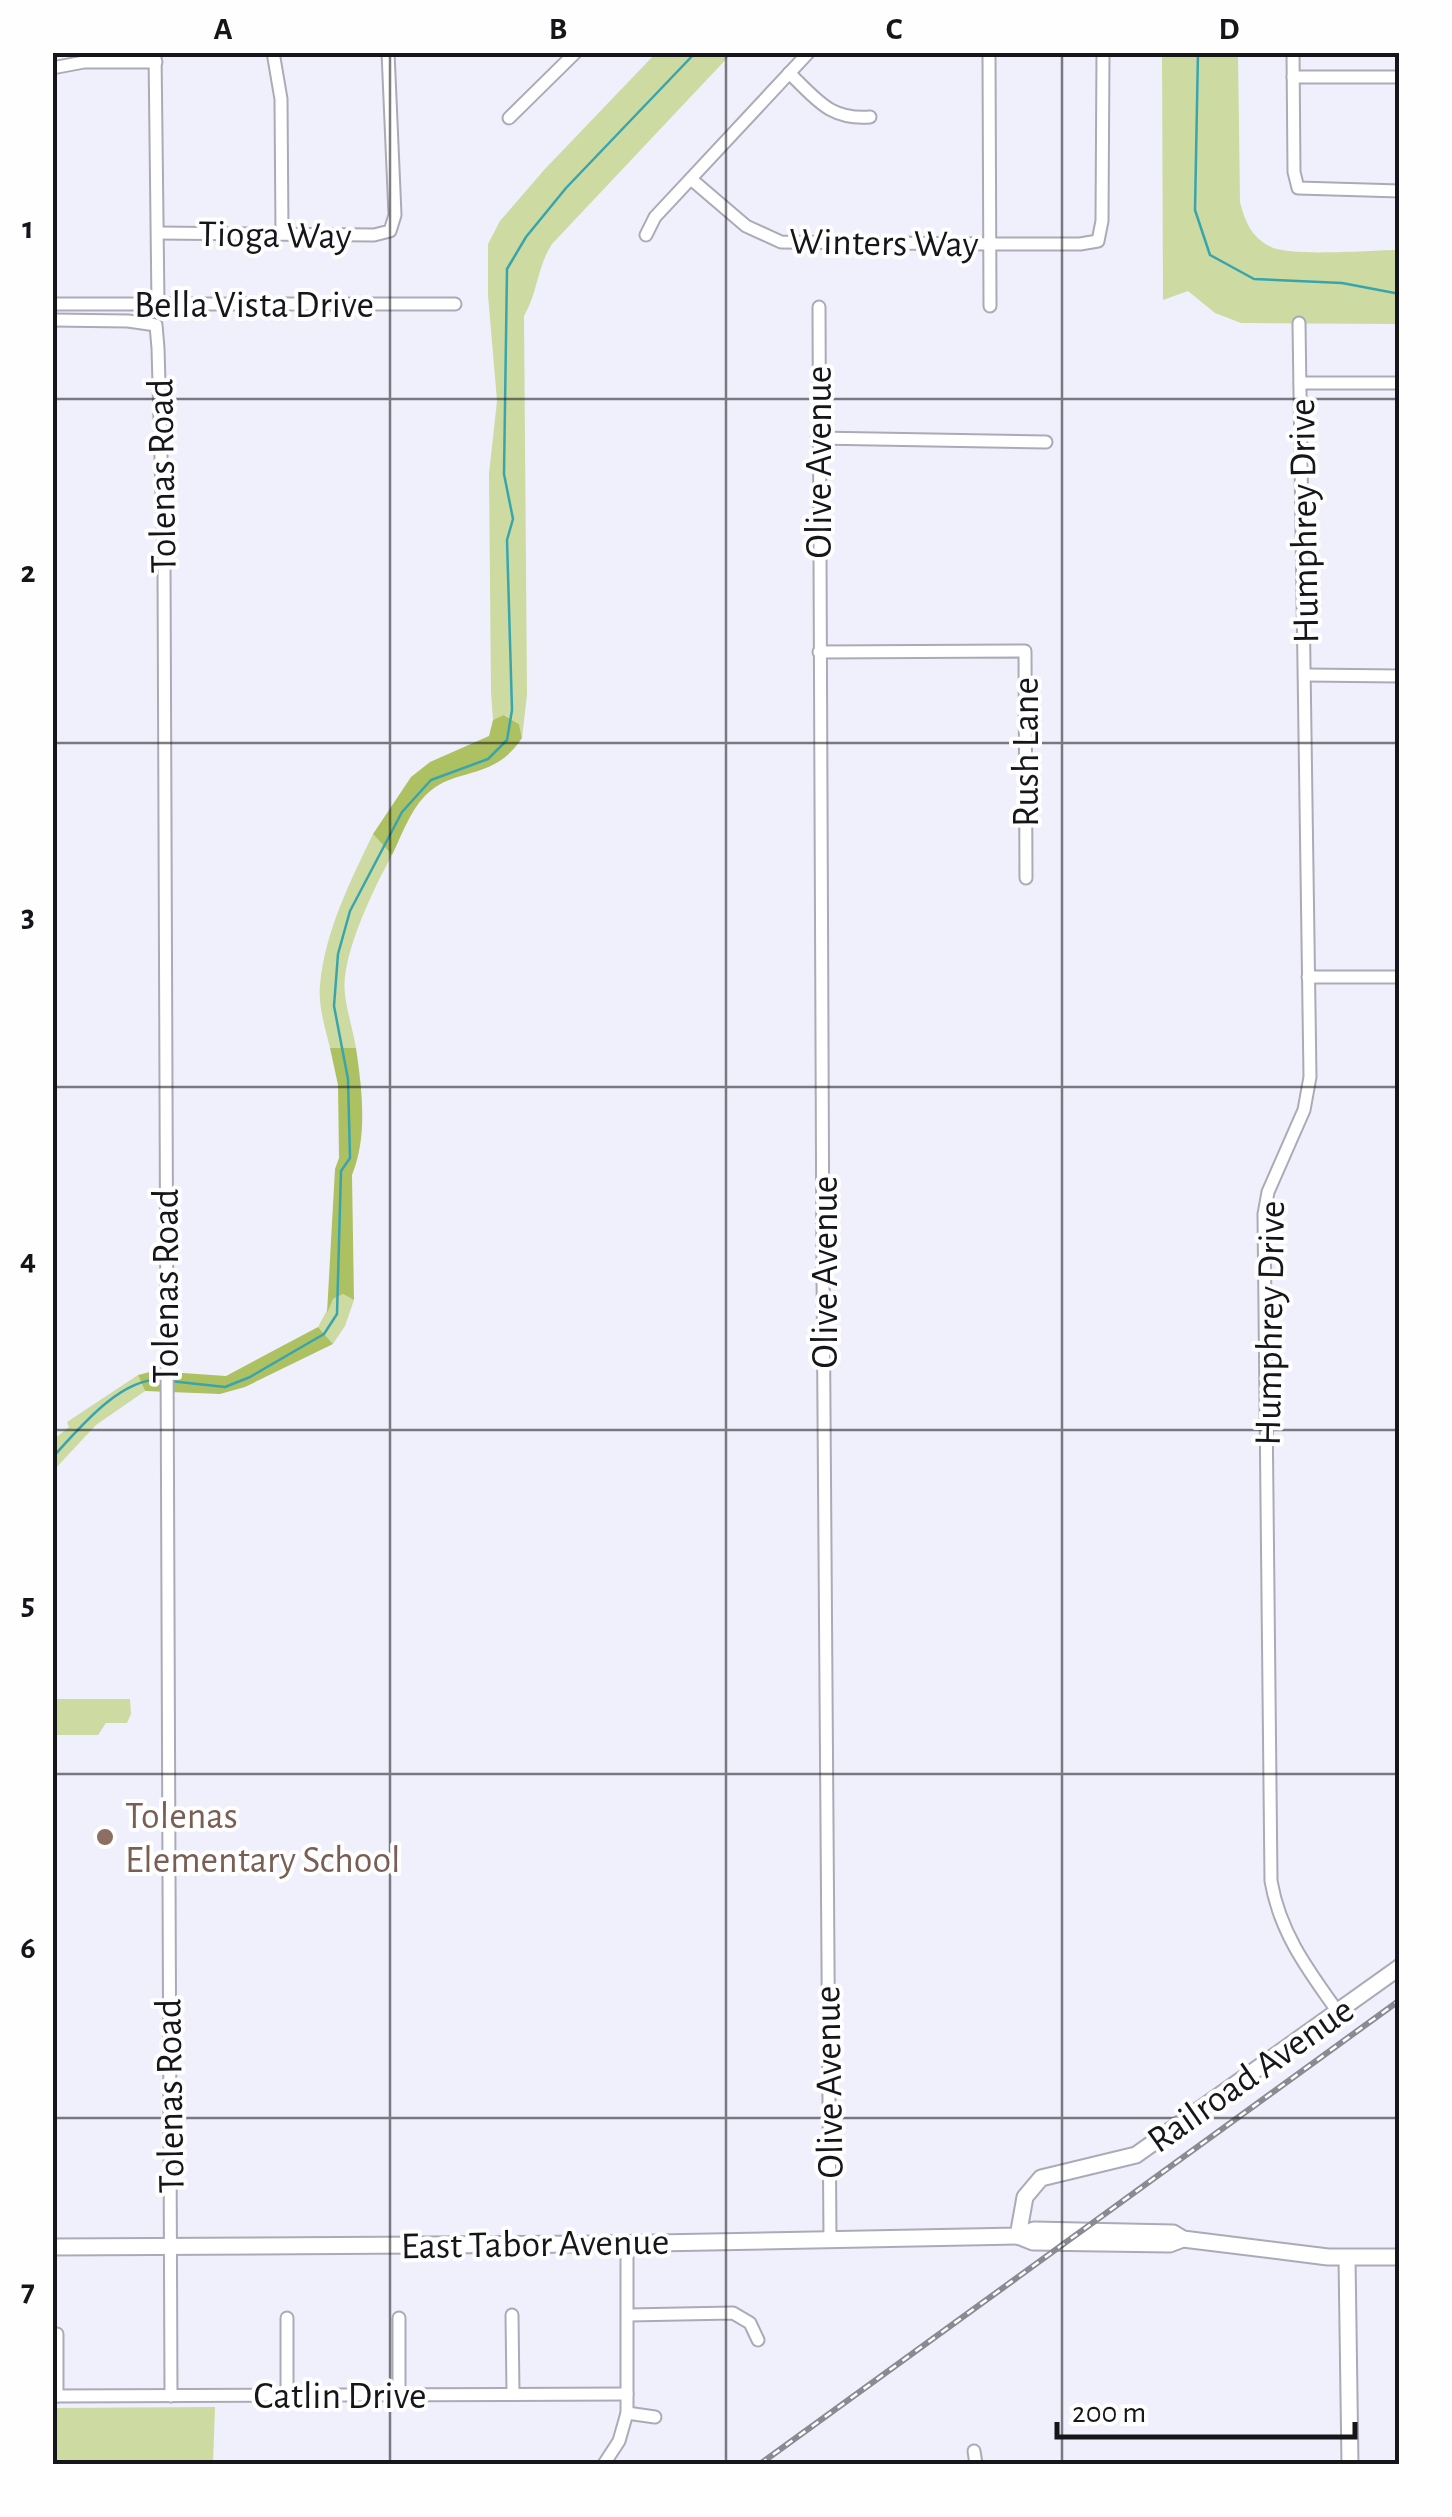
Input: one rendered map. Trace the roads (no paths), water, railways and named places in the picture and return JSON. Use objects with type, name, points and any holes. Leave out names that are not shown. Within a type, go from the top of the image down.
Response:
[{"type":"main road","name":"Railroad Avenue","points":[[1018,2236],[1025,2197],[1041,2178],[1136,2156],[1400,1967]]},
{"type":"main road","name":"East Tabor Avenue","points":[[52,2247],[627,2244],[1018,2236],[1033,2242],[1170,2244],[1183,2239],[1347,2258],[1400,2257]]},
{"type":"main road","points":[[1347,2258],[1350,2464]]},
{"type":"street","points":[[273,52],[280,99],[282,233]]},
{"type":"street","name":"Tioga Way","points":[[159,233],[374,235],[390,231],[395,214],[388,52]]},
{"type":"street","points":[[509,118],[576,52]]},
{"type":"street","points":[[646,235],[656,218],[808,52]]},
{"type":"street","points":[[989,52],[990,306]]},
{"type":"street","name":"Winters Way","points":[[691,179],[746,226],[781,242],[1098,241],[1102,221],[1103,52]]},
{"type":"street","points":[[1294,52],[1294,172],[1298,188],[1400,191]]},
{"type":"street","points":[[52,68],[156,57],[158,305]]},
{"type":"street","points":[[789,73],[836,114],[870,117]]},
{"type":"street","points":[[1293,77],[1400,77]]},
{"type":"street","name":"Bella Vista Drive","points":[[52,304],[455,304]]},
{"type":"street","name":"Olive Avenue","points":[[819,307],[830,2238]]},
{"type":"street","name":"Tolenas Road","points":[[52,320],[156,325],[164,564],[170,2396]]},
{"type":"street","name":"Humphrey Drive","points":[[1300,323],[1310,1077],[1304,1110],[1268,1192],[1264,1214],[1271,1881],[1275,1904],[1300,1960],[1338,2012]]},
{"type":"street","points":[[1300,383],[1400,383]]},
{"type":"street","points":[[817,438],[1046,442]]},
{"type":"street","name":"Rush Lane","points":[[819,652],[1025,652],[1026,878]]},
{"type":"street","points":[[1305,675],[1400,676]]},
{"type":"street","points":[[1308,977],[1400,978]]},
{"type":"street","points":[[604,2464],[619,2442],[626,2413],[627,2244]]},
{"type":"street","points":[[628,2315],[733,2313],[750,2323],[758,2340]]},
{"type":"street","points":[[512,2316],[512,2393]]},
{"type":"street","points":[[287,2318],[287,2395]]},
{"type":"street","points":[[398,2318],[399,2395]]},
{"type":"street","points":[[55,2396],[57,2334]]},
{"type":"street","name":"Catlin Drive","points":[[55,2396],[626,2394]]},
{"type":"street","points":[[626,2413],[655,2417]]},
{"type":"street","points":[[974,2450],[976,2464]]},
{"type":"waterway","points":[[170,1381],[225,1387],[250,1377],[324,1334],[337,1314],[341,1171],[350,1158],[348,1079],[334,1006],[338,954],[350,911],[402,812],[431,780],[488,759],[507,740],[512,710],[507,540],[513,519],[504,474],[507,269],[526,237],[566,188],[696,52]]},
{"type":"waterway","points":[[1198,52],[1195,210],[1210,255],[1254,279],[1342,283],[1400,294]]},
{"type":"waterway","points":[[52,1458],[116,1396],[147,1381],[162,1380]]},
{"type":"railway","points":[[760,2464],[1400,2000]]},
{"type":"place","name":"Tolenas Elementary School","points":[[105,1837]]}]
